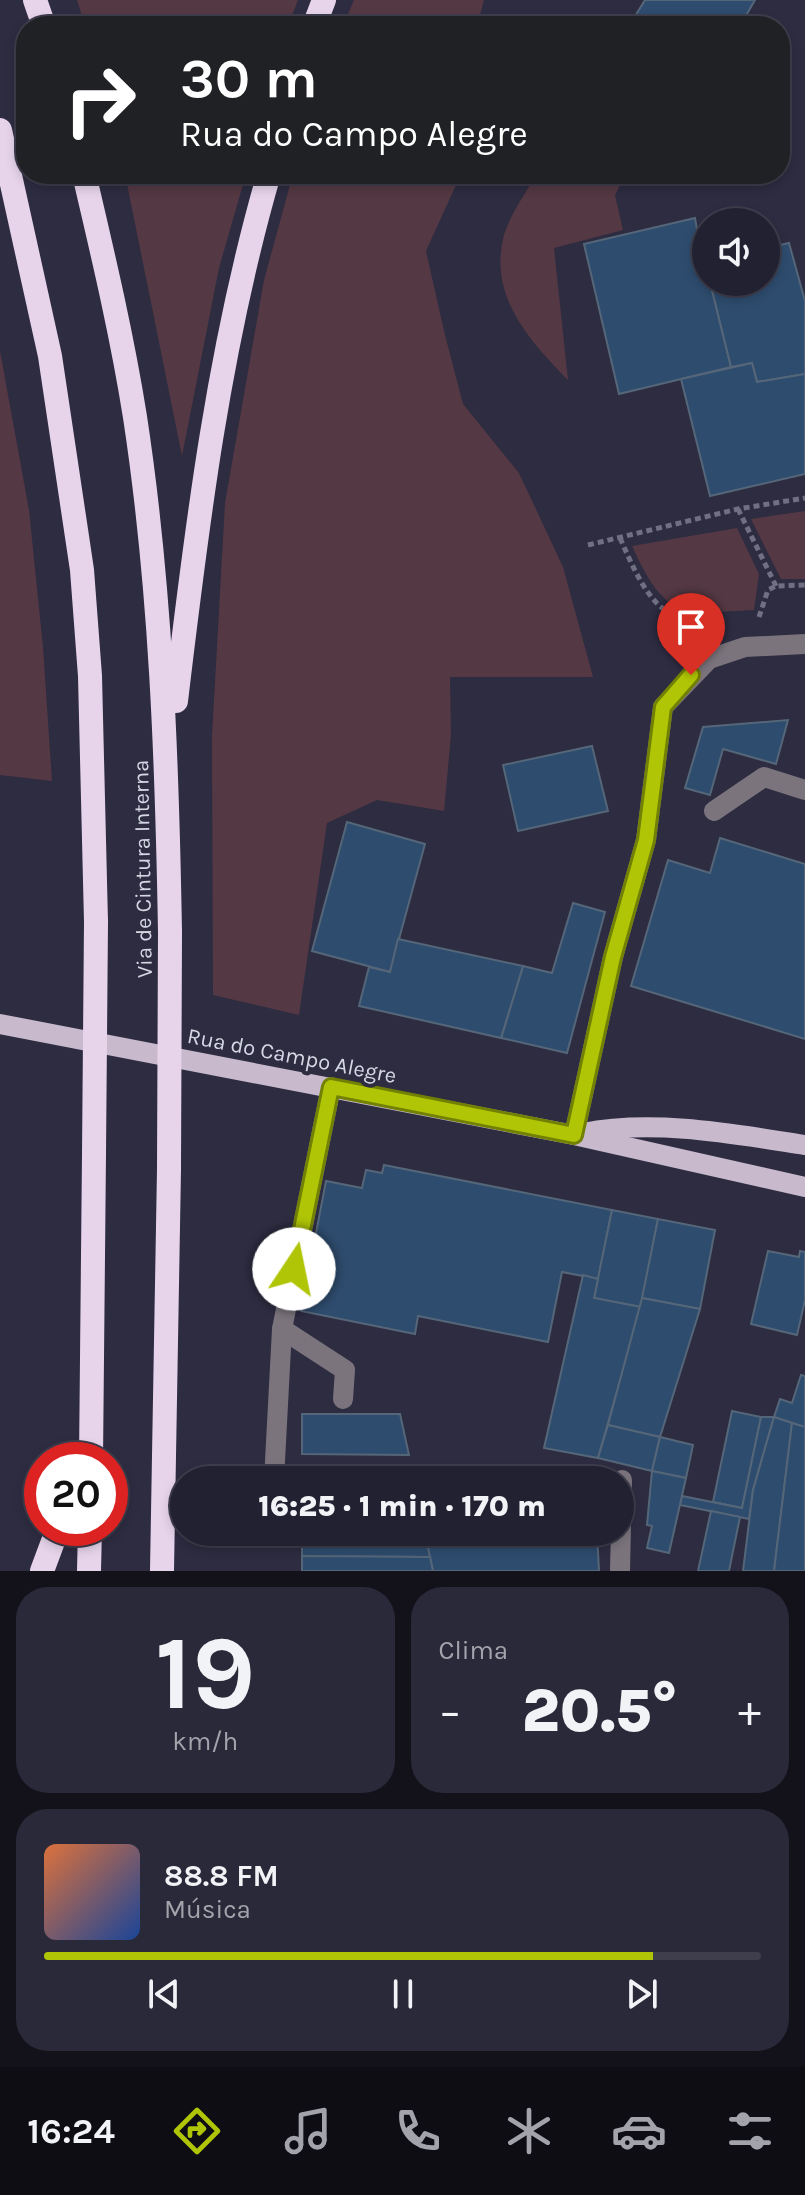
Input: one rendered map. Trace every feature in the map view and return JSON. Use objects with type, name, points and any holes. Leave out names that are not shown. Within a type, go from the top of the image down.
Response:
[{"type":"highway","points":[[0,130],[50,356],[80,555],[90,676],[96,922],[89,1442]]},
{"type":"highway","name":"Via de Cintura Interna","points":[[86,184],[135,417],[163,670],[170,932],[162,1571]]},
{"type":"highway","points":[[167,771],[210,439],[233,318],[266,184]]},
{"type":"highway","points":[[42,1571],[51,1546]]},
{"type":"highway","points":[[89,1571],[90,1546]]},
{"type":"main road","name":"Rua do Campo Alegre","points":[[0,1024],[574,1135],[805,1187]]},
{"type":"main road","name":"Rua do Campo Alegre","points":[[574,1135],[614,1127],[735,1135],[805,1145]]},
{"type":"street","points":[[574,1135],[613,957],[646,840],[663,707],[709,659],[745,647],[805,644]]},
{"type":"street","points":[[714,811],[764,777],[805,790]]},
{"type":"street","points":[[275,1466],[282,1329],[331,1087]]},
{"type":"street","points":[[282,1329],[345,1370],[343,1399]]},
{"type":"street","points":[[620,1571],[621,1546]]},
{"type":"path","points":[[588,545],[738,509],[805,498]]},
{"type":"path","points":[[738,509],[776,586]]},
{"type":"path","points":[[620,538],[643,590],[662,610],[707,624],[734,620]]},
{"type":"path","points":[[748,618],[761,616],[768,590],[776,586],[805,585]]},
{"type":"shaded area","points":[[77,0],[298,0],[292,16],[82,16]]},
{"type":"shaded area","points":[[354,0],[484,0],[480,16],[347,16]]},
{"type":"shaded area","points":[[127,184],[243,184],[219,268],[182,456]]},
{"type":"shaded area","points":[[290,184],[456,184],[426,251],[463,404],[519,473],[563,567],[593,677],[450,677],[451,735],[444,811],[377,800],[327,823],[299,1015],[213,995],[212,736],[225,503],[264,280]]},
{"type":"shaded area","points":[[530,184],[621,184],[615,195],[623,230],[554,248],[568,380],[526,333],[507,297],[501,257],[504,235]]},
{"type":"shaded area","points":[[0,351],[29,510],[52,781],[0,775]]},
{"type":"shaded area","points":[[805,511],[805,579],[781,579],[751,519]]},
{"type":"shaded area","points":[[737,528],[759,574],[754,610],[708,612],[677,606],[654,587],[632,546]]},
{"type":"building","points":[[645,0],[755,0],[746,16],[635,16]]},
{"type":"building","points":[[692,219],[692,296],[713,296],[731,367],[619,394],[584,244]]},
{"type":"building","points":[[789,243],[805,301],[805,374],[757,382],[752,363],[731,367],[713,296],[780,296],[780,245]]},
{"type":"building","points":[[752,363],[757,382],[805,374],[805,474],[710,496],[681,379]]},
{"type":"building","points":[[788,720],[776,764],[723,749],[710,795],[685,788],[703,727]]},
{"type":"building","points":[[592,746],[608,811],[518,831],[503,765]]},
{"type":"building","points":[[347,822],[425,844],[390,972],[312,951]]},
{"type":"building","points":[[720,838],[805,864],[805,1039],[631,986],[668,860],[710,873]]},
{"type":"building","points":[[573,903],[605,912],[567,1053],[501,1038],[523,966],[552,973]]},
{"type":"building","points":[[398,939],[523,966],[501,1038],[359,1006],[369,967],[390,972]]},
{"type":"building","points":[[384,1165],[612,1210],[598,1279],[562,1272],[548,1342],[418,1316],[415,1334],[301,1311],[326,1181],[362,1188],[366,1170],[382,1173]]},
{"type":"building","points":[[612,1210],[658,1219],[641,1307],[594,1298]]},
{"type":"building","points":[[658,1219],[715,1230],[700,1309],[642,1298]]},
{"type":"building","points":[[768,1251],[799,1257],[800,1251],[805,1252],[805,1300],[797,1335],[751,1324]]},
{"type":"building","points":[[583,1275],[598,1279],[594,1298],[641,1307],[598,1458],[544,1448]]},
{"type":"building","points":[[642,1298],[700,1309],[660,1437],[608,1425]]},
{"type":"building","points":[[801,1375],[805,1376],[805,1427],[774,1417],[780,1399],[792,1403]]},
{"type":"building","points":[[732,1411],[761,1417],[742,1508],[713,1502]]},
{"type":"building","points":[[302,1414],[400,1414],[409,1455],[302,1454]]},
{"type":"building","points":[[761,1417],[774,1417],[753,1490],[749,1519],[680,1505],[682,1496],[742,1508]]},
{"type":"building","points":[[774,1417],[792,1423],[774,1571],[743,1571],[753,1490]]},
{"type":"building","points":[[792,1423],[805,1427],[805,1571],[774,1571]]},
{"type":"building","points":[[608,1425],[660,1437],[652,1471],[598,1458]]},
{"type":"building","points":[[660,1437],[693,1445],[686,1478],[652,1471]]},
{"type":"building","points":[[652,1471],[686,1478],[669,1553],[647,1548],[652,1526],[647,1525]]},
{"type":"building","points":[[711,1511],[740,1517],[729,1571],[698,1571]]},
{"type":"building","points":[[302,1546],[428,1546],[430,1557],[302,1556]]},
{"type":"building","points":[[428,1546],[598,1546],[599,1571],[433,1571]]},
{"type":"building","points":[[302,1556],[430,1557],[433,1571],[302,1571]]},
{"type":"route","points":[[294,1269],[331,1087],[574,1135],[613,957],[646,840],[663,707],[691,675]]}]
